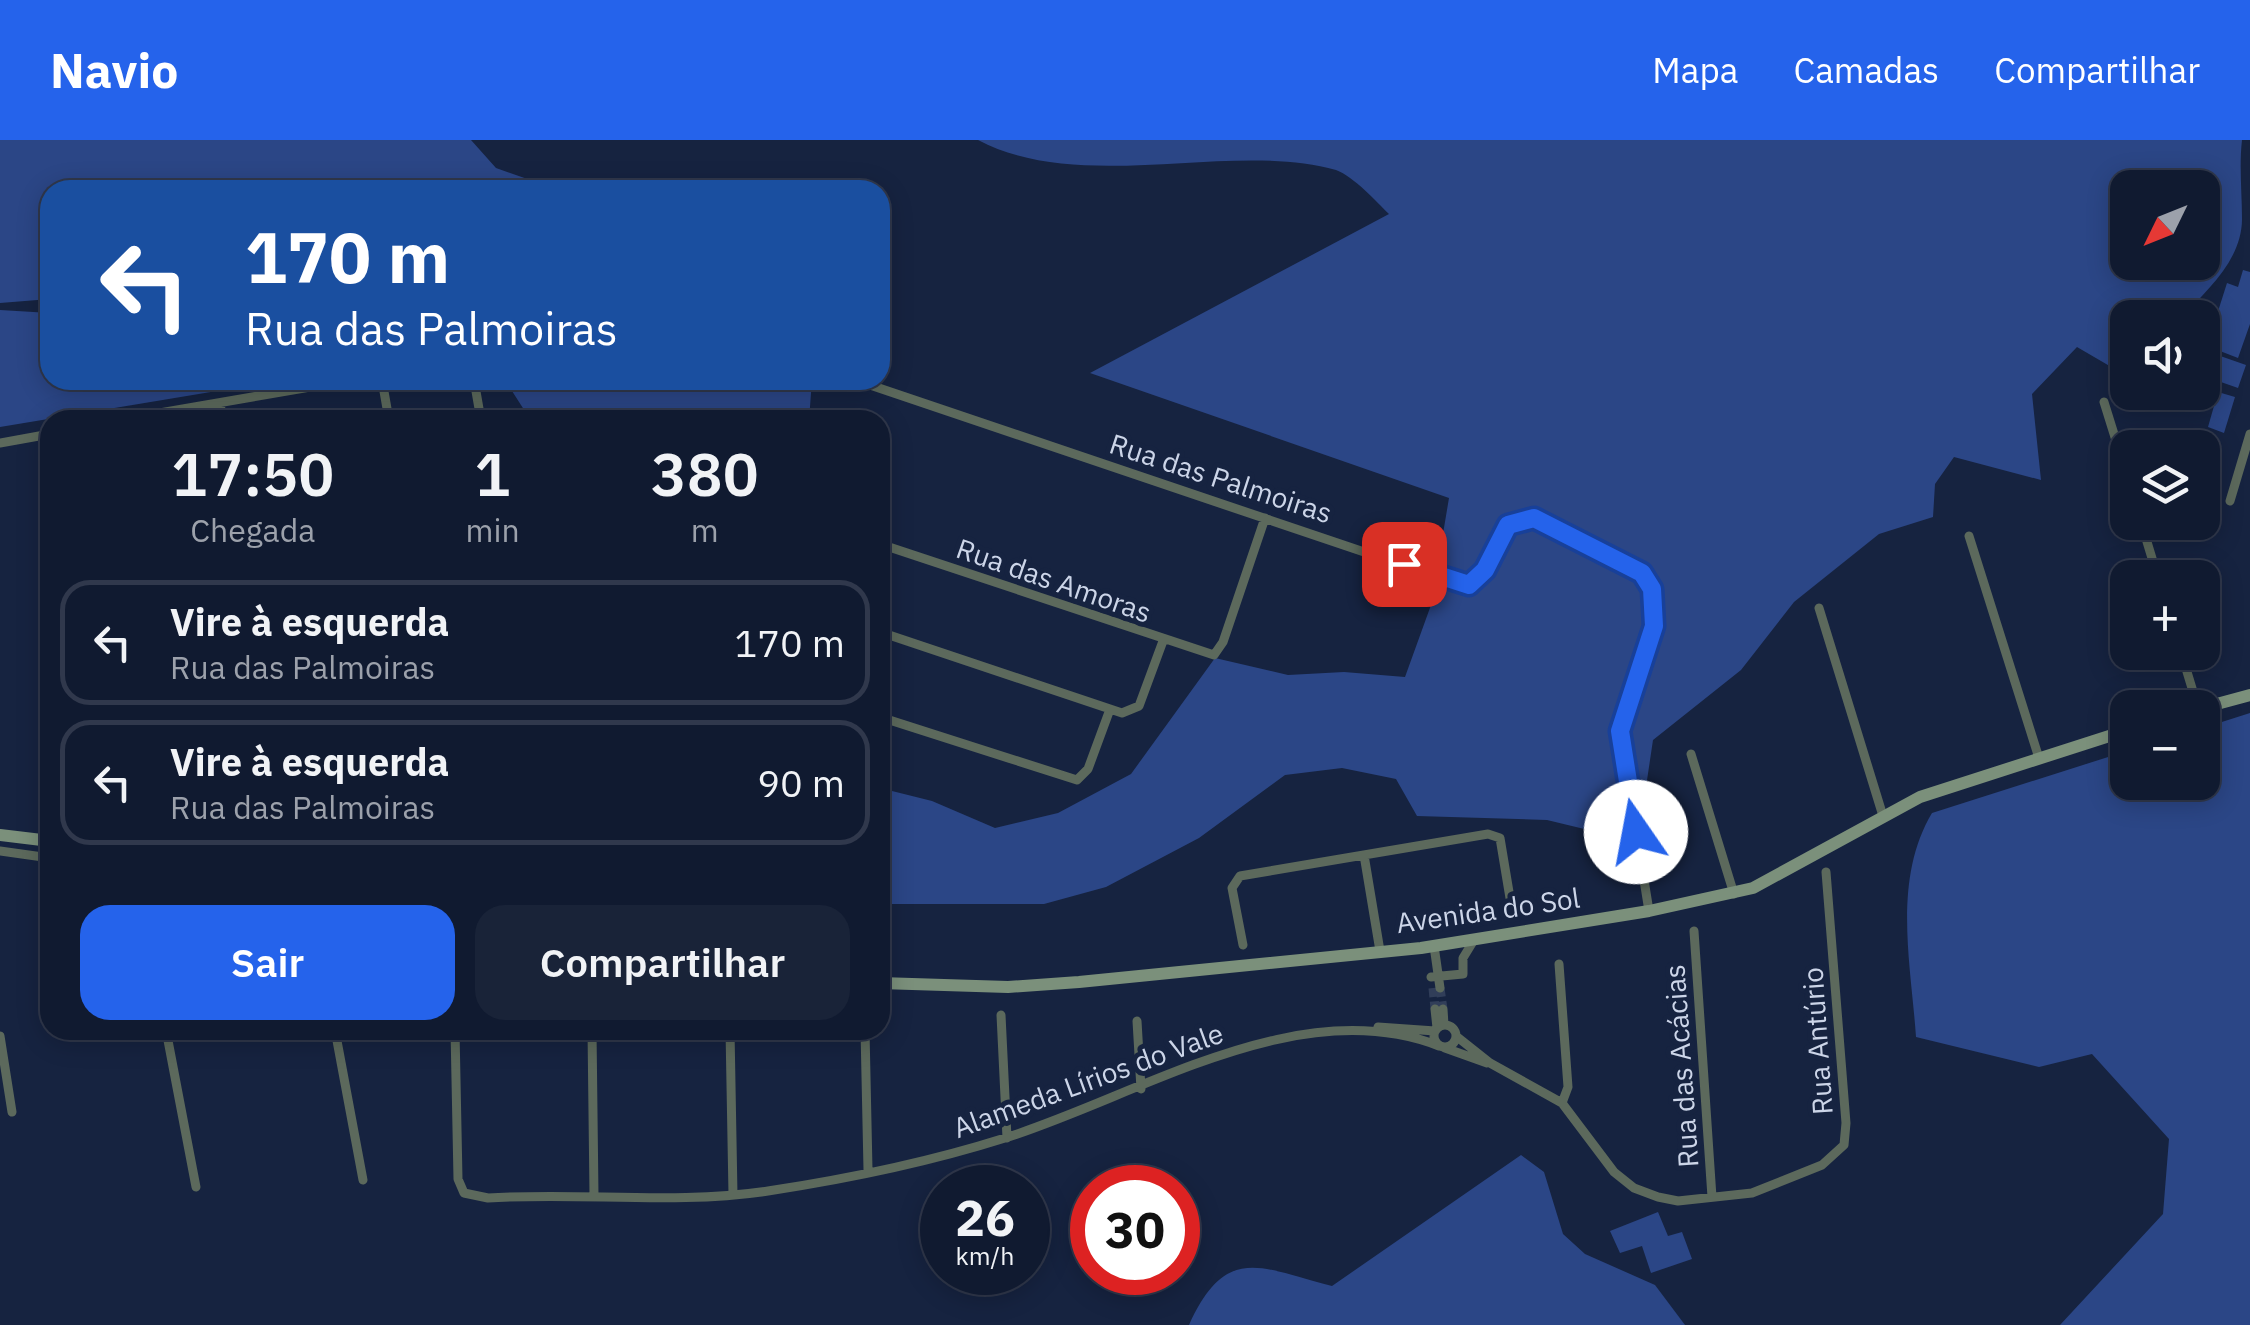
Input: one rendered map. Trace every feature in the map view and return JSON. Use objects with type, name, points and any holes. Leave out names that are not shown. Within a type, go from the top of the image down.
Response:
[{"type":"street","points":[[182,410],[297,390]]},
{"type":"street","name":"Rua das Palmoiras","points":[[885,390],[1469,585],[1485,570],[1508,525],[1534,518],[1642,573],[1655,599],[1654,626],[1620,731],[1649,912]]},
{"type":"street","points":[[2104,402],[2113,430]]},
{"type":"street","points":[[220,404],[221,410]]},
{"type":"street","points":[[2230,501],[2250,434]]},
{"type":"street","points":[[0,444],[40,436]]},
{"type":"street","name":"Rua das Amoras","points":[[890,547],[1214,655],[1223,642],[1265,518]]},
{"type":"street","points":[[1969,536],[2038,756]]},
{"type":"street","points":[[1820,608],[1883,816]]},
{"type":"street","points":[[890,636],[1109,712],[1129,714],[1139,706],[1163,641]]},
{"type":"street","points":[[2220,703],[2250,695]]},
{"type":"street","points":[[890,720],[1077,780],[1088,769],[1109,712]]},
{"type":"street","name":"Avenida do Sol","points":[[890,982],[1052,984],[1428,947],[1649,912],[1734,894],[1791,870],[1920,797],[2110,735]]},
{"type":"street","points":[[1691,754],[1734,894]]},
{"type":"street","points":[[1243,944],[1233,894],[1236,879],[1497,834],[1513,916]]},
{"type":"street","points":[[0,835],[40,840]]},
{"type":"street","points":[[0,851],[40,857]]},
{"type":"street","points":[[1364,855],[1380,951]]},
{"type":"street","name":"Rua Antúrio","points":[[1490,1063],[1562,1103],[1625,1182],[1645,1194],[1678,1202],[1752,1192],[1833,1159],[1844,1145],[1826,872]]},
{"type":"street","name":"Rua das Acácias","points":[[1694,932],[1712,1198]]},
{"type":"street","points":[[1460,974],[1462,958],[1474,940]]},
{"type":"street","points":[[1456,942],[1460,974]]},
{"type":"street","points":[[1428,947],[1437,988]]},
{"type":"street","points":[[1559,964],[1568,1087],[1562,1103]]},
{"type":"street","points":[[1433,976],[1460,974]]},
{"type":"street","points":[[1439,1009],[1441,1047],[1452,1045],[1456,1036]]},
{"type":"street","points":[[1001,1015],[1006,1138]]},
{"type":"street","points":[[1137,1021],[1141,1089]]},
{"type":"street","name":"Alameda Lírios do Vale","points":[[455,1040],[458,1179],[464,1193],[488,1198],[733,1195],[868,1170],[1006,1138],[1274,1040],[1353,1028],[1439,1028]]},
{"type":"street","points":[[1439,1028],[1456,1036],[1490,1063]]},
{"type":"street","name":"Alameda Lírios do Vale","points":[[1370,1029],[1490,1063]]},
{"type":"street","points":[[0,1036],[12,1112]]},
{"type":"street","points":[[168,1040],[196,1187]]},
{"type":"street","points":[[337,1040],[363,1180]]},
{"type":"street","points":[[592,1040],[594,1196]]},
{"type":"street","points":[[730,1040],[733,1195]]},
{"type":"street","points":[[864,1040],[868,1170]]},
{"type":"shaded area","points":[[0,140],[471,140],[496,168],[530,180],[40,180],[40,300],[0,303]]},
{"type":"shaded area","points":[[978,140],[2242,140],[2242,219],[2236,248],[2220,274],[2220,170],[2110,170],[2110,280],[2216,280],[2198,300],[2110,300],[2110,366],[2077,347],[2032,394],[2041,480],[1954,457],[1935,484],[1933,517],[1879,534],[1794,602],[1741,670],[1653,740],[1646,787],[1672,831],[1605,834],[1547,820],[1417,816],[1396,779],[1342,768],[1285,775],[1199,838],[1106,887],[1044,904],[890,904],[890,790],[932,801],[995,828],[1058,813],[1131,774],[1215,658],[1288,675],[1344,672],[1405,677],[1431,605],[1449,498],[1090,373],[1389,214],[1343,173],[1295,162],[1063,164],[1019,156]]},
{"type":"shaded area","points":[[2243,270],[2250,272],[2250,324],[2238,358],[2220,351],[2220,305],[2227,283],[2238,287]]},
{"type":"shaded area","points":[[0,310],[40,312],[40,390],[223,390],[102,410],[40,410],[40,420],[0,427]]},
{"type":"shaded area","points":[[2220,356],[2246,365],[2238,388],[2220,382]]},
{"type":"shaded area","points":[[511,390],[811,390],[810,410],[524,410]]},
{"type":"shaded area","points":[[2220,393],[2235,397],[2224,433],[2208,427],[2213,410],[2220,410]]},
{"type":"shaded area","points":[[2250,713],[2250,1325],[2060,1325],[2163,1214],[2169,1139],[2092,1054],[2039,1067],[1916,1037],[1907,923],[1912,866],[1932,813],[2110,756],[2110,800],[2220,800],[2220,723]]},
{"type":"shaded area","points":[[1521,1155],[1544,1172],[1563,1234],[1585,1254],[1655,1285],[1685,1325],[1189,1325],[1203,1299],[1232,1272],[1265,1269],[1332,1286]]},
{"type":"shaded area","points":[[1658,1212],[1668,1236],[1682,1232],[1692,1259],[1651,1273],[1642,1246],[1620,1253],[1610,1231]]},
{"type":"tunnel","points":[[1433,988],[1435,1009]]},
{"type":"tunnel","points":[[1440,988],[1443,1009]]},
{"type":"route","points":[[1404,564],[1469,585],[1485,570],[1508,525],[1534,518],[1587,541],[1642,573],[1655,599],[1654,626],[1626,702],[1620,731],[1621,760],[1636,832]]}]
